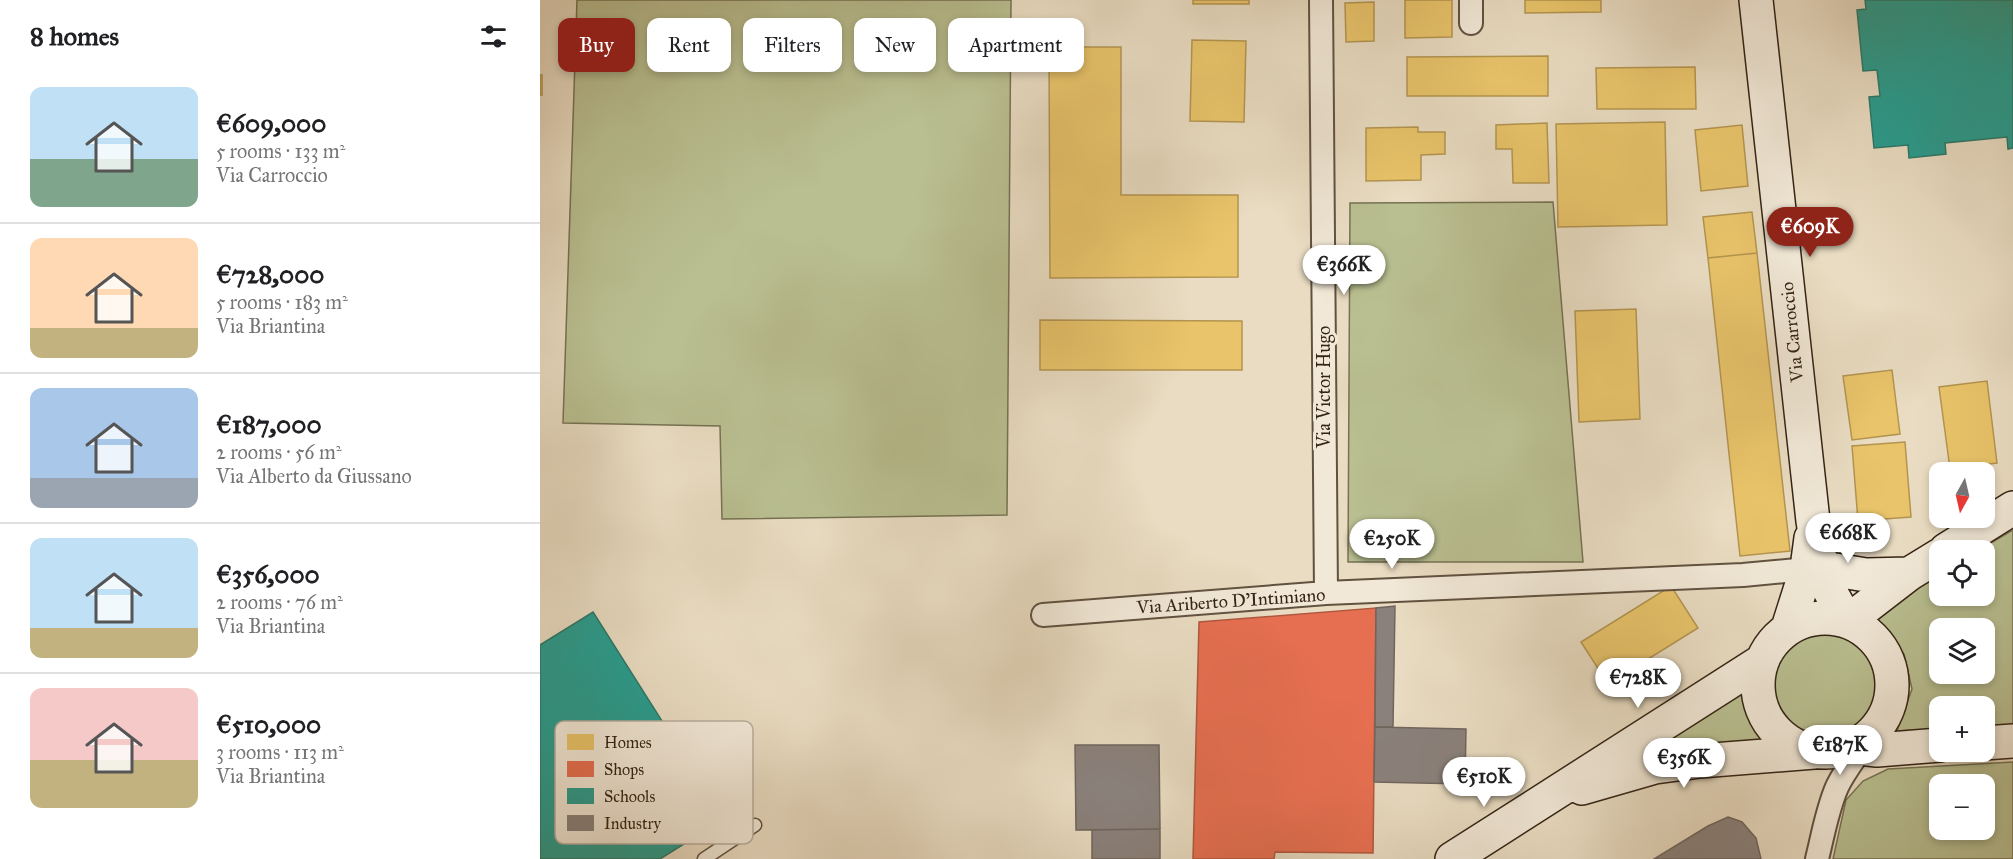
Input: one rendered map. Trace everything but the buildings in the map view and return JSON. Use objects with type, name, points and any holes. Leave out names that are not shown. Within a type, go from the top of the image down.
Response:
[{"type":"main road","name":"Via Carroccio","points":[[1756,0],[1818,551],[1815,568],[1847,621]]},
{"type":"main road","points":[[1962,540],[2013,508]]},
{"type":"main road","points":[[1847,621],[1929,562]]},
{"type":"main road","points":[[1909,574],[1866,575],[1815,568],[1792,615],[1762,661],[1758,695],[1767,719],[1785,738],[1805,749],[1851,745],[1887,750],[1929,746]]},
{"type":"main road","points":[[1543,801],[1608,779],[1655,767],[1851,745],[1885,717],[1891,703],[1893,688],[1891,667],[1880,644],[1864,629],[1847,621],[1792,615]]},
{"type":"main road","points":[[1452,859],[1762,661]]},
{"type":"main road","points":[[1995,742],[2013,741]]},
{"type":"street","name":"Via Victor Hugo","points":[[1321,0],[1326,593]]},
{"type":"street","points":[[1471,0],[1471,23]]},
{"type":"street","name":"Via Ariberto D'Intimiano","points":[[1043,615],[1326,593],[1743,575],[1815,568]]},
{"type":"street","name":"Via Ariberto D'Intimiano","points":[[1743,575],[1776,583],[1790,594],[1792,615]]},
{"type":"street","points":[[1817,859],[1828,814],[1849,765],[1851,745]]},
{"type":"lane","points":[[704,859],[726,844]]},
{"type":"green space","points":[[577,0],[1011,0],[1011,18],[948,18],[948,72],[1010,72],[1007,515],[722,519],[720,426],[563,423],[575,72],[635,72],[635,18],[576,18]]},
{"type":"green space","points":[[1553,202],[1583,562],[1348,562],[1350,203]]},
{"type":"green space","points":[[2013,530],[2013,725],[1995,726],[1995,696],[1929,696],[1929,729],[1897,731],[1912,689],[1904,654],[1871,615],[1929,580],[1929,606],[1995,606],[1995,541]]},
{"type":"green space","points":[[1827,632],[1848,636],[1865,648],[1877,665],[1881,686],[1877,707],[1865,724],[1848,736],[1827,740],[1806,736],[1789,724],[1777,707],[1773,686],[1777,665],[1789,648],[1806,636]]},
{"type":"green space","points":[[1745,680],[1746,697],[1762,735],[1777,749],[1599,777]]},
{"type":"green space","points":[[2013,762],[2013,859],[1833,859],[1846,800],[1863,781],[1888,769]]}]
